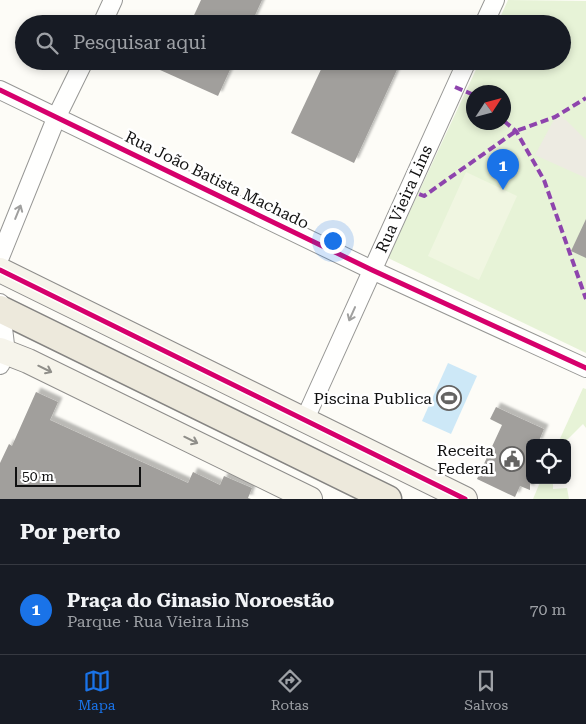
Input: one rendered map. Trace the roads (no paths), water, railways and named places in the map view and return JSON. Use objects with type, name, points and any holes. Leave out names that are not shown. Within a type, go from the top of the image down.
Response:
[{"type":"main road","points":[[0,307],[388,499]]},
{"type":"street","points":[[106,15],[113,0]]},
{"type":"street","points":[[488,15],[495,0]]},
{"type":"street","points":[[0,257],[57,116],[80,70]]},
{"type":"street","name":"Rua Vieira Lins","points":[[305,420],[463,70]]},
{"type":"street","name":"Rua João Batista Machado","points":[[0,90],[372,270],[586,368]]},
{"type":"street","points":[[0,270],[465,499]]},
{"type":"street","points":[[0,307],[2,356],[28,360],[310,499]]},
{"type":"water","name":"Piscina Publica","points":[[448,363],[477,376],[451,434],[422,421]]},
{"type":"place","name":"Praça do Ginasio Noroestão","points":[[503,190]]},
{"type":"place","name":"Piscina Publica","points":[[449,398]]},
{"type":"place","name":"Receita Federal","points":[[512,459]]}]
